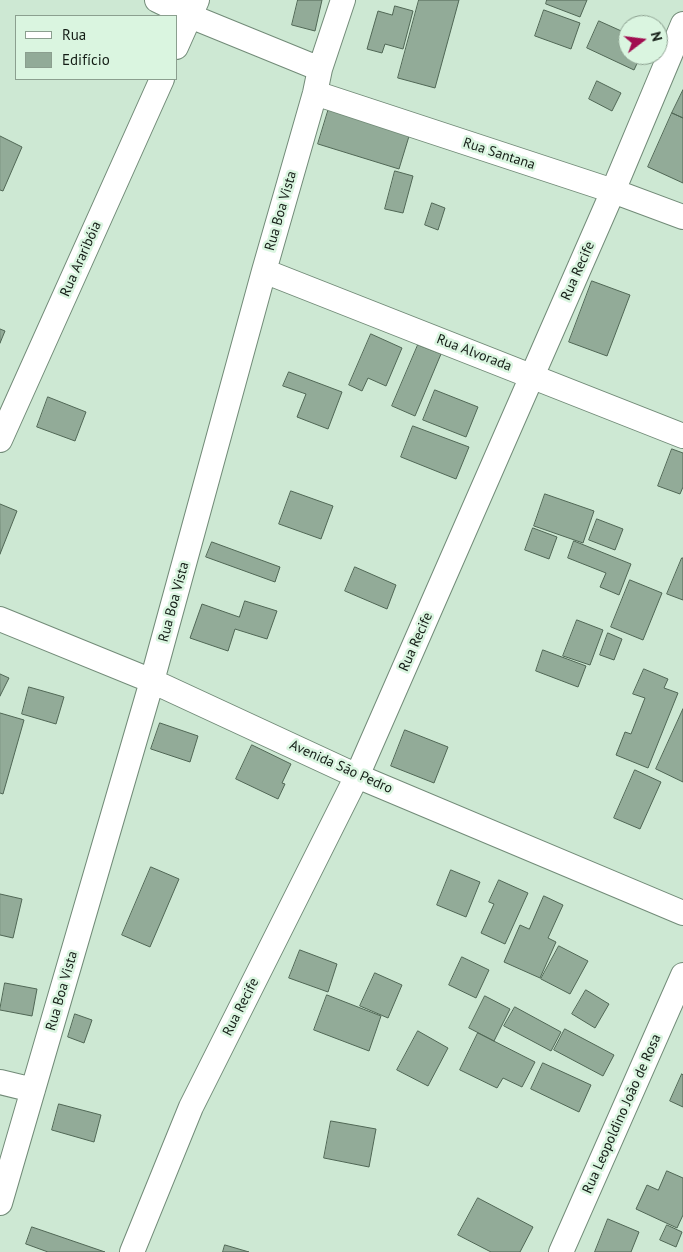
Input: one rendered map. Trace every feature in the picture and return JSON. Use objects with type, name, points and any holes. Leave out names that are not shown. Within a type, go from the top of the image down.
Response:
[{"type":"street","points":[[157,0],[194,8],[320,69]]},
{"type":"street","name":"Rua Boa Vista","points":[[0,1203],[152,681],[264,271],[315,93],[320,69],[343,0]]},
{"type":"street","points":[[178,43],[194,8]]},
{"type":"street","name":"Rua Recife","points":[[132,1252],[191,1107],[357,776],[613,191],[683,24]]},
{"type":"street","name":"Rua Araribóia","points":[[0,440],[162,80]]},
{"type":"street","name":"Rua Santana","points":[[315,93],[613,191],[683,217]]},
{"type":"street","name":"Rua Alvorada","points":[[264,271],[683,436]]},
{"type":"street","name":"Avenida São Pedro","points":[[0,619],[152,681],[357,776],[683,913]]},
{"type":"street","name":"Rua Leopoldino João de Rosa","points":[[561,1252],[683,975]]},
{"type":"street","points":[[0,1082],[33,1090]]},
{"type":"building","points":[[298,0],[322,0],[315,31],[292,25]]},
{"type":"building","points":[[419,0],[459,0],[435,88],[398,78]]},
{"type":"building","points":[[547,0],[587,0],[580,17],[546,4]]},
{"type":"building","points":[[395,6],[413,11],[403,49],[385,44],[382,53],[367,49],[378,11],[392,15]]},
{"type":"building","points":[[544,10],[580,23],[571,49],[535,36]]},
{"type":"building","points":[[599,21],[618,30],[618,63],[587,48]]},
{"type":"building","points":[[623,65],[636,65],[634,70]]},
{"type":"building","points":[[597,81],[621,93],[612,111],[589,99]]},
{"type":"building","points":[[683,90],[683,118],[672,113]]},
{"type":"building","points":[[329,108],[410,133],[399,169],[318,144]]},
{"type":"building","points":[[672,113],[683,118],[683,183],[648,167]]},
{"type":"building","points":[[0,136],[22,147],[3,191],[0,190]]},
{"type":"building","points":[[395,171],[413,176],[403,213],[385,209]]},
{"type":"building","points":[[432,203],[445,208],[438,230],[425,225]]},
{"type":"building","points":[[592,281],[630,295],[607,356],[569,342]]},
{"type":"building","points":[[0,329],[5,331],[0,343]]},
{"type":"building","points":[[371,334],[402,348],[386,386],[368,378],[362,391],[349,385]]},
{"type":"building","points":[[418,345],[441,354],[415,416],[392,406]]},
{"type":"building","points":[[289,372],[342,392],[328,429],[297,417],[306,394],[283,386]]},
{"type":"building","points":[[435,390],[478,407],[466,437],[423,420]]},
{"type":"building","points":[[48,397],[86,412],[75,441],[37,427]]},
{"type":"building","points":[[413,426],[469,447],[456,479],[401,457]]},
{"type":"building","points":[[672,449],[683,453],[683,487],[680,494],[658,486]]},
{"type":"building","points":[[291,491],[333,506],[321,539],[279,524]]},
{"type":"building","points":[[545,494],[594,511],[583,543],[534,526]]},
{"type":"building","points":[[0,504],[17,511],[0,554]]},
{"type":"building","points":[[597,519],[623,529],[615,550],[589,540]]},
{"type":"building","points":[[533,528],[557,537],[549,559],[525,550]]},
{"type":"building","points":[[574,541],[631,564],[619,595],[600,587],[606,573],[568,558]]},
{"type":"building","points":[[212,542],[280,567],[275,582],[206,557]]},
{"type":"building","points":[[683,558],[683,600],[667,594]]},
{"type":"building","points":[[355,567],[396,585],[387,609],[345,591]]},
{"type":"building","points":[[630,580],[662,593],[643,640],[611,627]]},
{"type":"building","points":[[245,601],[277,611],[267,639],[235,629],[228,651],[190,638],[202,604],[239,617]]},
{"type":"building","points":[[577,620],[603,630],[590,665],[563,656]]},
{"type":"building","points":[[608,633],[622,639],[614,660],[600,655]]},
{"type":"building","points":[[543,650],[586,666],[578,687],[536,671]]},
{"type":"building","points":[[644,669],[668,679],[664,688],[678,693],[648,768],[616,755],[625,732],[631,734],[645,698],[633,694]]},
{"type":"building","points":[[0,674],[9,678],[0,696]]},
{"type":"building","points":[[29,687],[64,697],[56,724],[22,714]]},
{"type":"building","points":[[683,709],[683,782],[656,769]]},
{"type":"building","points":[[0,713],[24,720],[3,794],[0,793]]},
{"type":"building","points":[[160,723],[198,736],[190,762],[151,749]]},
{"type":"building","points":[[405,730],[448,747],[434,783],[391,766]]},
{"type":"building","points":[[252,745],[291,764],[282,783],[285,784],[278,799],[236,779]]},
{"type":"building","points":[[635,770],[661,782],[640,829],[614,818]]},
{"type":"building","points":[[151,867],[179,879],[150,947],[122,935]]},
{"type":"building","points":[[451,870],[480,882],[466,917],[437,905]]},
{"type":"building","points":[[499,880],[528,893],[505,944],[481,933],[494,904],[489,902]]},
{"type":"building","points":[[0,894],[22,899],[13,938],[0,935]]},
{"type":"building","points":[[544,896],[563,905],[548,938],[556,942],[540,978],[504,962],[520,925],[529,929]]},
{"type":"building","points":[[559,946],[588,961],[570,994],[541,979]]},
{"type":"building","points":[[300,950],[337,964],[328,992],[289,978]]},
{"type":"building","points":[[462,957],[489,970],[476,998],[449,985]]},
{"type":"building","points":[[375,973],[402,985],[388,1018],[360,1006]]},
{"type":"building","points":[[5,983],[37,989],[32,1016],[0,1010]]},
{"type":"building","points":[[586,990],[609,1004],[595,1028],[572,1014]]},
{"type":"building","points":[[327,995],[381,1016],[369,1051],[314,1030]]},
{"type":"building","points":[[485,996],[510,1009],[494,1041],[469,1028]]},
{"type":"building","points":[[515,1007],[561,1032],[551,1051],[504,1026]]},
{"type":"building","points":[[75,1014],[92,1020],[84,1043],[68,1037]]},
{"type":"building","points":[[565,1029],[614,1055],[603,1076],[554,1050]]},
{"type":"building","points":[[418,1031],[448,1048],[428,1086],[397,1070]]},
{"type":"building","points":[[478,1033],[535,1062],[522,1087],[503,1078],[497,1088],[460,1070]]},
{"type":"building","points":[[543,1063],[591,1085],[579,1112],[531,1089]]},
{"type":"building","points":[[683,1075],[683,1107],[670,1101]]},
{"type":"building","points":[[59,1104],[101,1115],[94,1142],[52,1130]]},
{"type":"building","points":[[331,1121],[376,1129],[369,1167],[324,1158]]},
{"type":"building","points":[[667,1171],[683,1178],[683,1215],[677,1228],[636,1209],[647,1185],[658,1190]]},
{"type":"building","points":[[478,1198],[533,1227],[520,1252],[491,1252],[458,1235]]},
{"type":"building","points":[[608,1219],[639,1232],[631,1252],[595,1252]]},
{"type":"building","points":[[667,1225],[682,1232],[676,1247],[660,1240]]},
{"type":"building","points":[[32,1227],[105,1252],[48,1252],[26,1244]]},
{"type":"building","points":[[225,1245],[249,1252],[223,1252]]}]
